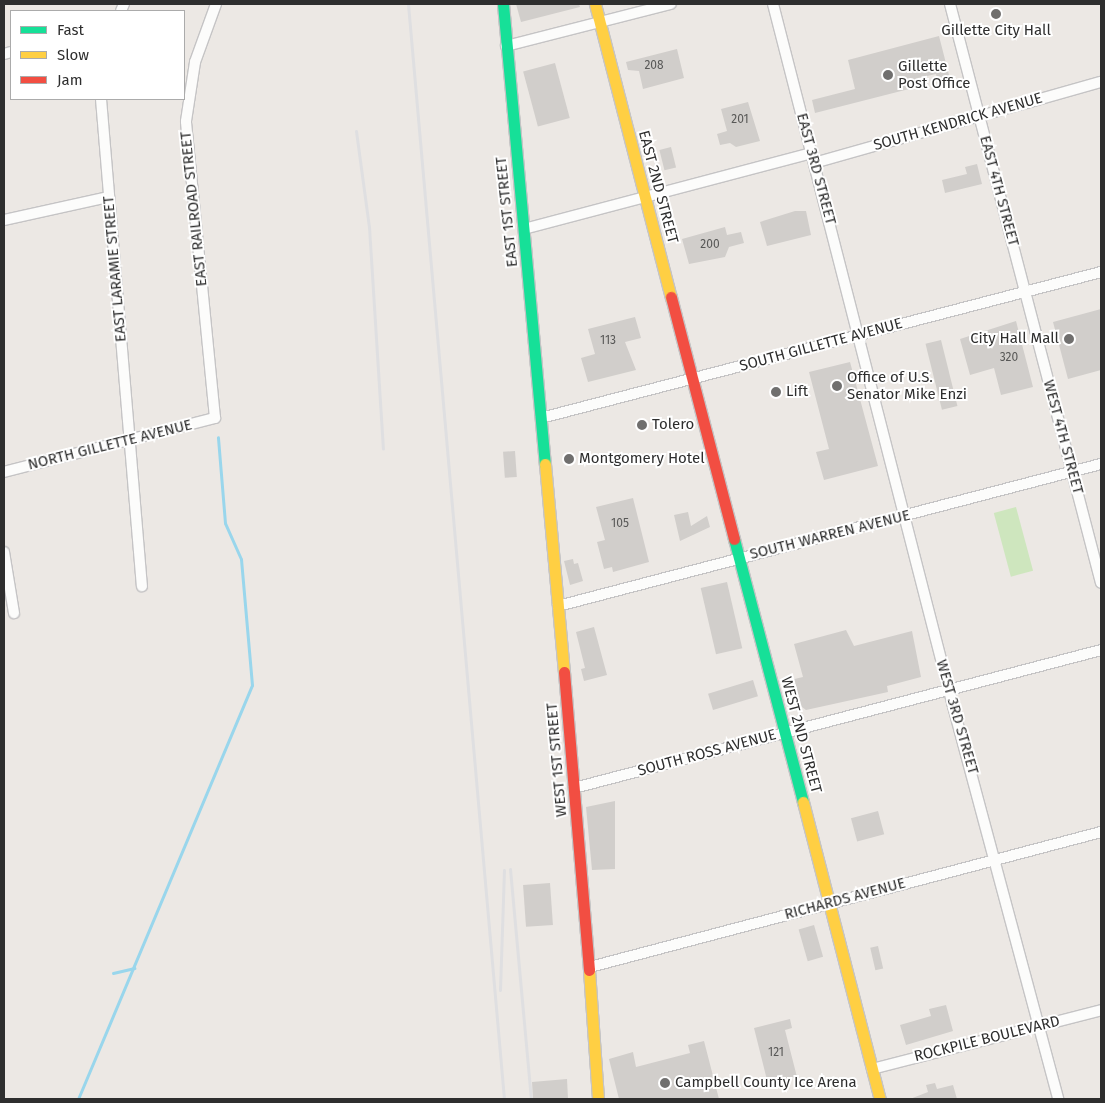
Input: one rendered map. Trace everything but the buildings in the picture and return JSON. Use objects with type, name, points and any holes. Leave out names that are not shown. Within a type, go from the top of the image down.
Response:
[{"type":"main road","name":"EAST 1ST STREET","points":[[503,4],[541,418]]},
{"type":"main road","name":"EAST 2ND STREET","points":[[596,4],[692,378]]},
{"type":"main road","name":"WEST 2ND STREET","points":[[692,378],[831,903],[880,1099]]},
{"type":"main road","name":"WEST 1ST STREET","points":[[541,418],[590,967],[598,1099]]},
{"type":"street","name":"EAST RAILROAD STREET","points":[[215,418],[186,121],[195,62],[216,4]]},
{"type":"street","points":[[506,46],[671,4]]},
{"type":"street","name":"EAST 3RD STREET","points":[[773,4],[859,335]]},
{"type":"street","name":"EAST 4TH STREET","points":[[950,4],[1025,292]]},
{"type":"street","name":"SOUTH KENDRICK AVENUE","points":[[524,229],[979,116],[1101,82]]},
{"type":"street","name":"EAST LARAMIE STREET","points":[[101,100],[142,586]]},
{"type":"street","points":[[4,220],[108,197]]},
{"type":"street","name":"SOUTH GILLETTE AVENUE","points":[[541,418],[1101,272]]},
{"type":"street","name":"WEST 4TH STREET","points":[[1025,292],[1101,583]]},
{"type":"street","name":"WEST 3RD STREET","points":[[859,335],[948,689],[1058,1099]]},
{"type":"street","name":"NORTH GILLETTE AVENUE","points":[[4,472],[215,418]]},
{"type":"street","name":"SOUTH WARREN AVENUE","points":[[558,606],[1101,464]]},
{"type":"street","points":[[4,552],[14,612]]},
{"type":"street","name":"SOUTH ROSS AVENUE","points":[[574,788],[1101,650]]},
{"type":"street","name":"RICHARDS AVENUE","points":[[590,967],[1101,832]]},
{"type":"street","name":"ROCKPILE BOULEVARD","points":[[872,1069],[1101,1010]]},
{"type":"green space","points":[[1016,507],[1033,571],[1011,577],[994,513]]},
{"type":"waterway","points":[[78,1099],[252,685],[241,559],[225,523],[218,437]]},
{"type":"waterway","points":[[113,973],[134,968]]},
{"type":"railway","points":[[408,4],[504,1099]]},
{"type":"railway","points":[[356,131],[369,227],[383,449]]},
{"type":"railway","points":[[510,869],[531,1099]]},
{"type":"railway","points":[[500,990],[504,870]]},
{"type":"traffic: fast","points":[[503,4],[545,464]]},
{"type":"traffic: fast","points":[[734,539],[803,802]]},
{"type":"traffic: slow","points":[[595,4],[671,297]]},
{"type":"traffic: slow","points":[[545,464],[564,672]]},
{"type":"traffic: slow","points":[[803,802],[880,1099]]},
{"type":"traffic: slow","points":[[589,970],[598,1099]]},
{"type":"traffic: jam","points":[[671,297],[734,539]]},
{"type":"traffic: jam","points":[[564,672],[589,970]]},
{"type":"place","name":"Gillette City Hall","points":[[996,14]]},
{"type":"place","name":"Gillette Post Office","points":[[888,75]]},
{"type":"place","name":"City Hall Mall","points":[[1069,339]]},
{"type":"place","name":"Office of U.S. Senator Mike Enzi","points":[[837,386]]},
{"type":"place","name":"Lift","points":[[776,392]]},
{"type":"place","name":"Tolero","points":[[642,425]]},
{"type":"place","name":"Montgomery Hotel","points":[[569,459]]},
{"type":"place","name":"Campbell County Ice Arena","points":[[665,1083]]}]
